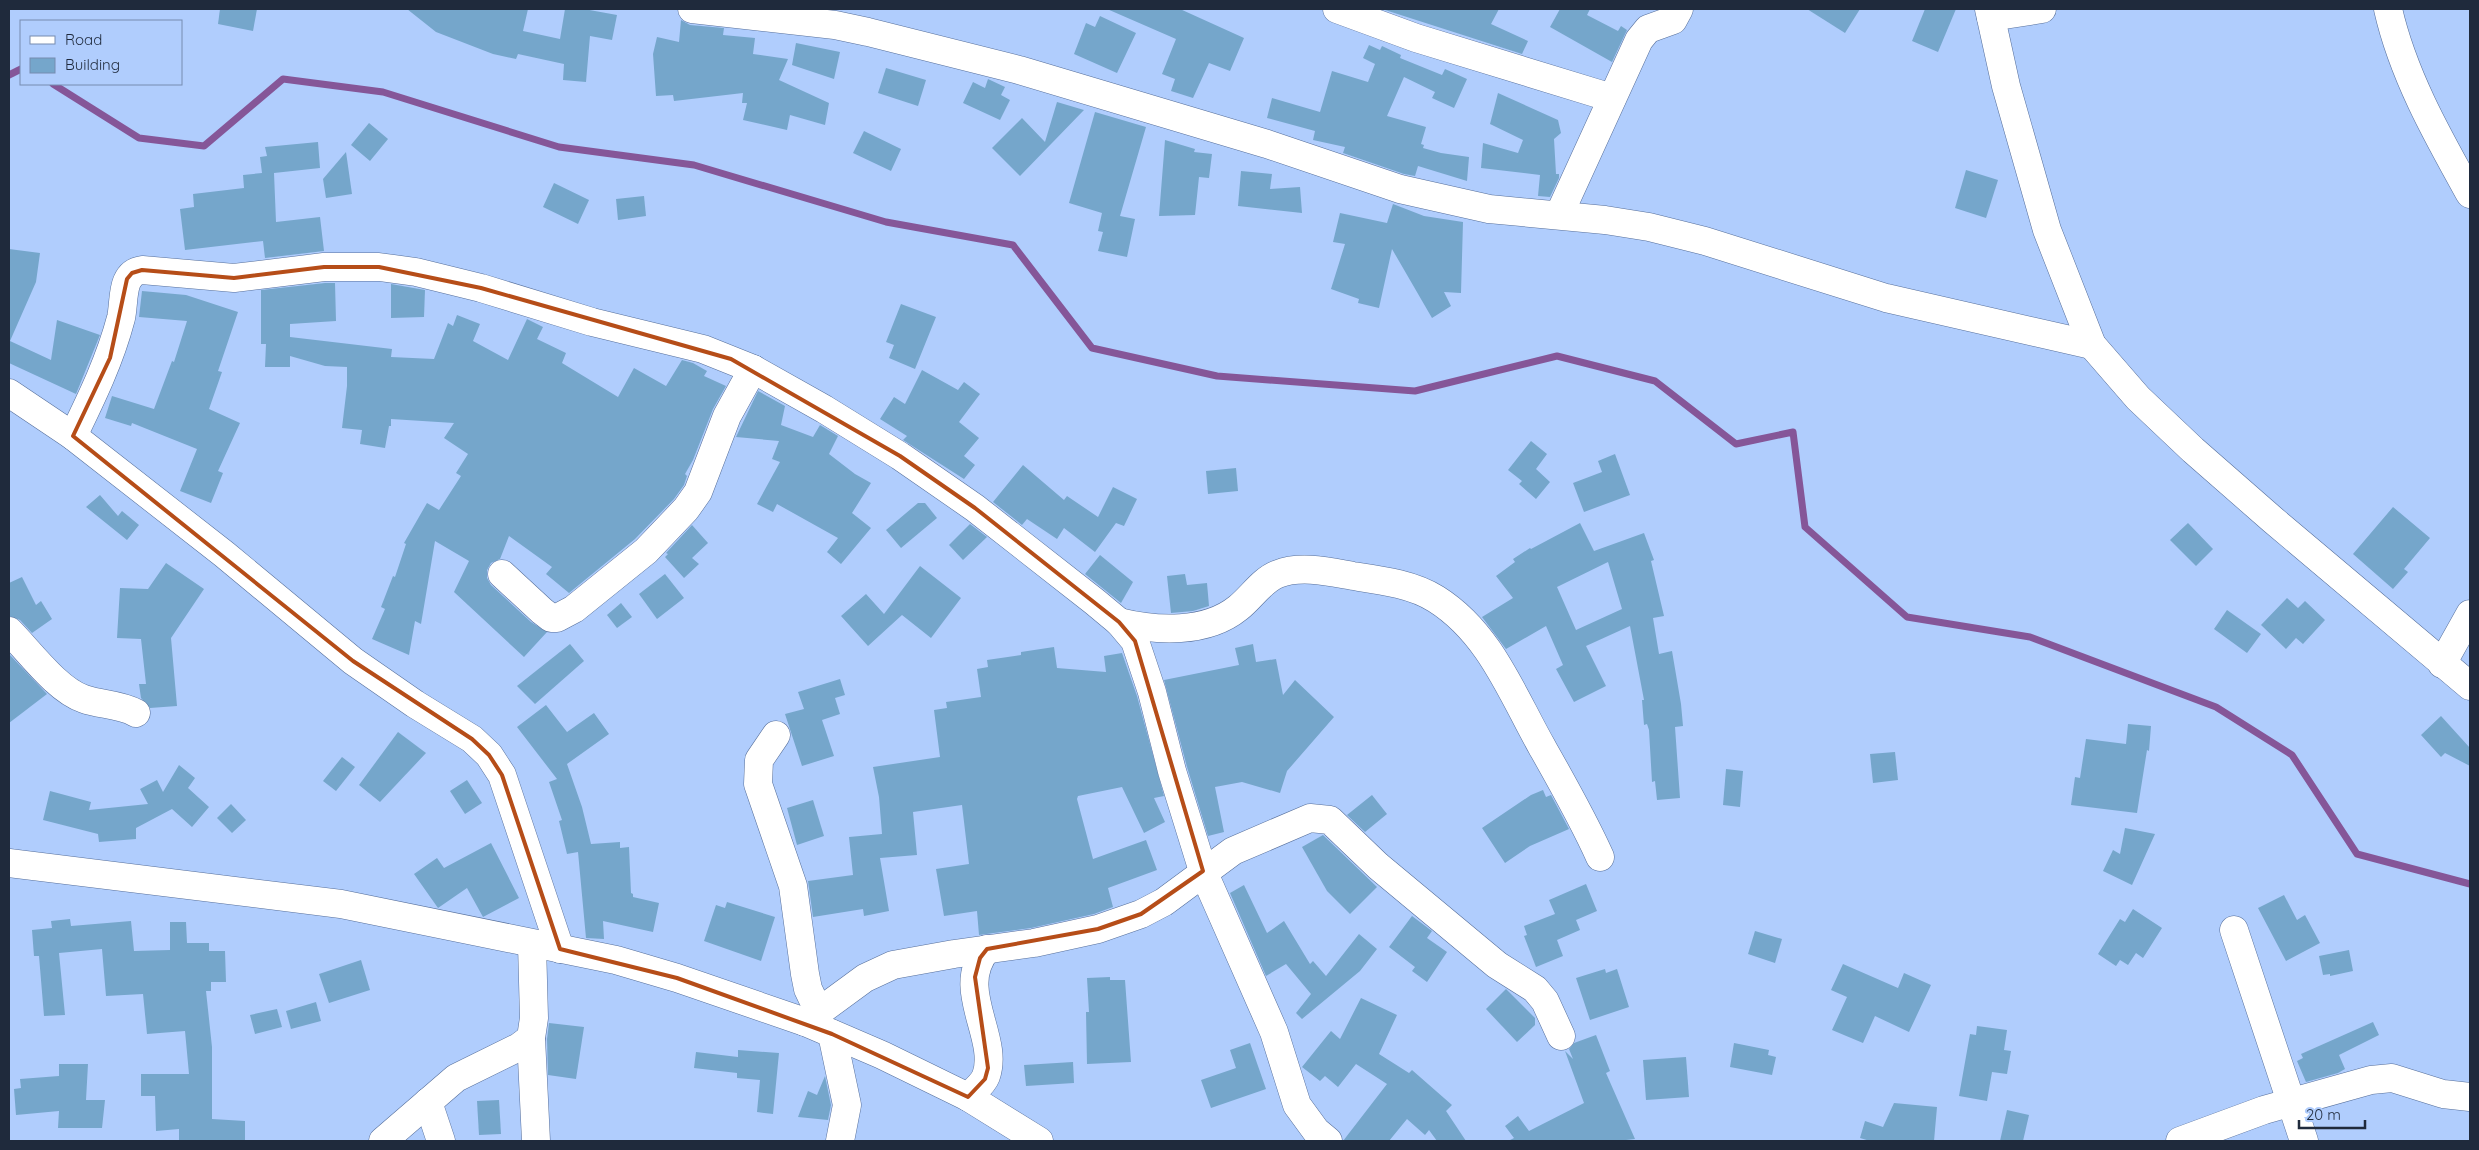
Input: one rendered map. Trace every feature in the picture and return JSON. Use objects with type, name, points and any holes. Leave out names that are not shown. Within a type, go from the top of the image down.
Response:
[{"type":"street","points":[[692,9],[834,25],[868,32],[1028,72],[1266,144],[1400,189],[1489,209],[1559,215],[1649,227],[1704,241],[1886,298],[2092,346]]},
{"type":"street","points":[[1337,9],[1416,38],[1612,98]]},
{"type":"street","points":[[1559,215],[1644,33],[1673,20],[1678,9]]},
{"type":"street","points":[[2042,9],[1990,13],[2006,86],[2047,230],[2092,346],[2138,398],[2193,450],[2470,686]]},
{"type":"street","points":[[2388,9],[2404,60],[2418,95],[2470,194]]},
{"type":"street","points":[[73,436],[110,358],[121,315],[127,279],[132,273],[142,270],[234,278],[324,267],[354,266],[416,272],[480,288],[592,322],[703,349],[753,369],[900,456],[982,514],[1118,622],[1135,642],[1142,660],[1172,771],[1203,871],[1274,1032],[1297,1104],[1304,1117],[1328,1141]]},
{"type":"street","points":[[502,574],[542,611],[551,618],[557,618],[574,608],[646,551],[686,509],[698,492],[727,416],[753,369]]},
{"type":"street","points":[[9,393],[73,436],[224,554],[353,661],[415,704],[472,739],[489,755],[502,775],[560,949]]},
{"type":"street","points":[[1118,622],[1160,628],[1189,627],[1217,622],[1237,610],[1275,576],[1300,570],[1369,578],[1410,587],[1434,598],[1458,614],[1477,634],[1496,662],[1576,806],[1600,857]]},
{"type":"street","points":[[2442,664],[2470,614]]},
{"type":"street","points":[[9,631],[51,675],[82,699],[122,707],[136,713]]},
{"type":"street","points":[[776,735],[759,760],[758,784],[794,886],[808,989],[847,1105],[840,1141]]},
{"type":"street","points":[[818,1023],[877,971],[912,961],[1034,943],[1098,929],[1141,914],[1164,902],[1203,871],[1233,851],[1310,818],[1330,820],[1378,866],[1497,966],[1535,989],[1545,1001],[1561,1036]]},
{"type":"street","points":[[9,863],[335,903],[616,960],[818,1023],[968,1097],[1039,1141]]},
{"type":"street","points":[[2234,930],[2304,1141]]},
{"type":"street","points":[[532,944],[534,1018],[530,1038],[536,1141]]},
{"type":"street","points":[[968,1097],[985,1079],[988,1068],[975,977],[980,958],[987,949]]},
{"type":"street","points":[[383,1141],[456,1078],[519,1047],[530,1038]]},
{"type":"street","points":[[2180,1141],[2264,1110],[2371,1080],[2392,1078],[2443,1094],[2470,1097]]},
{"type":"street","points":[[428,1102],[441,1141]]},
{"type":"highlighted area","points":[[324,267],[379,267],[481,288],[731,359],[900,456],[975,508],[1119,622],[1135,641],[1142,660],[1203,871],[1141,914],[1098,929],[987,949],[980,958],[975,977],[988,1068],[985,1079],[968,1097],[832,1034],[677,978],[560,949],[502,775],[489,755],[472,739],[353,661],[73,436],[110,358],[127,279],[132,273],[142,270],[234,278]]},
{"type":"building","points":[[220,9],[257,9],[253,31],[218,24]]},
{"type":"building","points":[[407,9],[528,9],[523,31],[560,39],[565,9],[584,9],[617,15],[612,40],[590,36],[586,82],[563,80],[564,64],[518,54],[516,59],[493,54],[436,32]]},
{"type":"building","points":[[1107,9],[1180,9],[1244,38],[1230,71],[1209,63],[1193,98],[1171,91],[1175,79],[1162,74],[1176,39]]},
{"type":"building","points":[[1382,9],[1499,9],[1491,24],[1528,41],[1522,54]]},
{"type":"building","points":[[1560,9],[1590,9],[1587,15],[1618,31],[1621,26],[1627,30],[1612,62],[1550,27]]},
{"type":"building","points":[[1807,9],[1860,9],[1845,33]]},
{"type":"building","points":[[1925,9],[1956,9],[1938,52],[1912,41]]},
{"type":"building","points":[[1100,16],[1136,33],[1117,73],[1074,54],[1086,23],[1095,27]]},
{"type":"building","points":[[681,20],[690,25],[724,28],[723,35],[755,38],[753,54],[788,59],[779,80],[829,103],[825,125],[790,115],[787,130],[743,120],[747,103],[742,103],[743,93],[674,101],[673,95],[656,96],[653,54],[657,37],[679,42]]},
{"type":"building","points":[[796,43],[840,52],[834,79],[792,65]]},
{"type":"building","points":[[1369,45],[1380,50],[1382,46],[1401,55],[1400,58],[1442,75],[1445,69],[1467,79],[1454,108],[1432,98],[1435,92],[1404,77],[1387,116],[1426,127],[1421,144],[1424,145],[1423,148],[1469,157],[1467,181],[1418,166],[1415,176],[1404,174],[1343,153],[1345,147],[1313,140],[1315,131],[1267,118],[1272,98],[1320,112],[1332,71],[1368,82],[1375,64],[1363,58]]},
{"type":"building","points":[[886,68],[926,80],[918,106],[878,93]]},
{"type":"building","points":[[988,79],[1005,87],[1001,95],[1010,100],[1000,120],[963,103],[973,82],[985,88]]},
{"type":"building","points":[[1498,93],[1558,120],[1561,133],[1554,139],[1556,174],[1559,174],[1559,178],[1550,197],[1538,196],[1540,175],[1481,168],[1483,143],[1518,153],[1523,140],[1490,124]]},
{"type":"building","points":[[1057,102],[1084,110],[1020,176],[992,148],[1022,118],[1045,142]]},
{"type":"building","points":[[1095,112],[1146,127],[1120,216],[1135,219],[1127,257],[1098,251],[1103,232],[1098,231],[1102,213],[1069,203]]},
{"type":"building","points":[[369,123],[388,139],[370,161],[351,145]]},
{"type":"building","points":[[864,131],[901,149],[891,171],[853,153]]},
{"type":"building","points":[[1165,140],[1195,149],[1194,152],[1212,154],[1209,178],[1199,177],[1195,215],[1159,216]]},
{"type":"building","points":[[318,142],[320,168],[274,173],[276,222],[320,217],[324,251],[265,258],[263,241],[185,250],[180,209],[194,207],[193,194],[244,188],[243,175],[262,173],[260,157],[267,156],[265,147]]},
{"type":"building","points":[[346,152],[352,194],[326,198],[323,179]]},
{"type":"building","points":[[1966,170],[1998,180],[1986,218],[1955,208]]},
{"type":"building","points":[[1241,171],[1272,174],[1270,189],[1300,187],[1302,213],[1238,206]]},
{"type":"building","points":[[554,183],[589,200],[578,224],[543,207]]},
{"type":"building","points":[[644,196],[646,216],[618,220],[616,199]]},
{"type":"building","points":[[1393,204],[1424,216],[1463,222],[1461,293],[1444,292],[1451,306],[1432,318],[1392,249],[1379,308],[1358,303],[1359,299],[1331,289],[1345,244],[1333,242],[1340,213],[1387,223]]},
{"type":"building","points":[[9,249],[40,253],[36,282],[10,341],[51,360],[57,320],[100,335],[76,394],[9,363]]},
{"type":"building","points":[[335,283],[336,321],[290,324],[290,337],[392,349],[391,357],[434,359],[448,323],[453,326],[457,315],[480,324],[473,341],[508,360],[527,319],[543,327],[537,339],[566,353],[562,363],[618,397],[634,368],[666,386],[682,360],[693,363],[707,371],[704,376],[726,386],[713,409],[693,460],[685,474],[687,476],[684,485],[674,499],[635,539],[569,593],[546,574],[552,567],[509,536],[500,559],[491,563],[487,570],[487,578],[491,585],[531,622],[547,632],[524,657],[454,592],[469,561],[435,541],[421,624],[415,621],[409,655],[372,639],[385,609],[381,607],[393,576],[395,577],[406,544],[404,543],[427,503],[439,510],[461,476],[456,473],[468,454],[444,438],[454,423],[391,419],[385,448],[360,444],[362,430],[342,428],[347,386],[347,367],[325,366],[290,356],[290,367],[265,367],[266,344],[261,344],[261,290]]},
{"type":"building","points":[[391,284],[425,290],[424,317],[391,318]]},
{"type":"building","points":[[142,291],[186,295],[238,312],[218,371],[222,372],[209,409],[240,423],[218,471],[223,473],[211,503],[180,491],[197,449],[132,423],[131,426],[105,418],[112,396],[154,409],[172,361],[174,362],[187,321],[139,317]]},
{"type":"building","points":[[901,304],[936,317],[915,369],[889,358],[894,345],[886,342]]},
{"type":"building","points":[[922,370],[958,390],[964,382],[980,394],[959,422],[979,438],[964,456],[975,465],[964,479],[903,440],[907,436],[880,419],[894,397],[905,404]]},
{"type":"building","points":[[758,391],[785,406],[781,425],[813,437],[820,425],[838,436],[829,454],[855,474],[871,483],[852,513],[871,528],[841,564],[827,552],[838,538],[777,504],[773,512],[757,504],[780,462],[772,459],[779,441],[736,437]]},
{"type":"building","points":[[1531,441],[1547,454],[1536,469],[1550,482],[1536,499],[1519,484],[1522,481],[1508,470]]},
{"type":"building","points":[[1615,454],[1630,495],[1584,512],[1573,483],[1602,472],[1598,461]]},
{"type":"building","points":[[1023,465],[1064,500],[1067,496],[1098,517],[1113,487],[1137,499],[1124,526],[1116,523],[1095,552],[1064,528],[1057,539],[1027,519],[1022,525],[993,502]]},
{"type":"building","points":[[1236,468],[1238,491],[1208,494],[1206,471]]},
{"type":"building","points":[[100,495],[118,516],[122,511],[139,525],[127,540],[86,507]]},
{"type":"building","points":[[918,503],[925,503],[937,518],[901,548],[886,530]]},
{"type":"building","points":[[2393,507],[2430,538],[2404,569],[2408,572],[2393,589],[2353,554]]},
{"type":"building","points":[[1580,523],[1594,551],[1644,533],[1654,560],[1651,561],[1664,616],[1653,618],[1659,654],[1672,651],[1681,704],[1683,726],[1675,727],[1680,798],[1657,800],[1655,781],[1652,782],[1649,730],[1647,724],[1644,725],[1642,700],[1644,700],[1630,626],[1586,646],[1606,686],[1574,702],[1556,669],[1563,665],[1546,626],[1506,649],[1482,617],[1513,598],[1496,576],[1515,562],[1513,559]],"holes":[[[1608,562],[1622,609],[1576,630],[1557,587]]]},
{"type":"building","points":[[2188,523],[2213,549],[2196,566],[2170,540]]},
{"type":"building","points":[[970,524],[987,537],[963,560],[949,545]]},
{"type":"building","points":[[692,525],[708,543],[692,558],[699,564],[684,578],[665,557],[668,554],[666,553]]},
{"type":"building","points":[[1100,555],[1133,582],[1121,603],[1085,574]]},
{"type":"building","points":[[166,563],[204,589],[171,638],[177,706],[150,708],[141,698],[139,684],[146,684],[141,639],[117,638],[120,588],[148,589]]},
{"type":"building","points":[[920,566],[961,598],[931,638],[902,615],[868,646],[841,616],[866,594],[884,614]]},
{"type":"building","points":[[665,574],[684,598],[657,619],[639,594]]},
{"type":"building","points":[[1185,574],[1187,585],[1207,583],[1209,606],[1193,611],[1171,613],[1167,576]]},
{"type":"building","points":[[22,577],[36,605],[41,601],[52,619],[32,633],[20,620],[9,616],[9,583]]},
{"type":"building","points":[[2287,598],[2298,608],[2305,601],[2325,620],[2303,644],[2296,638],[2286,649],[2261,625]]},
{"type":"building","points":[[621,603],[632,617],[617,628],[607,615]]},
{"type":"building","points":[[2227,610],[2261,634],[2247,653],[2214,629]]},
{"type":"building","points":[[570,644],[584,661],[535,704],[517,686]]},
{"type":"building","points":[[1253,644],[1256,662],[1276,659],[1283,695],[1295,680],[1334,717],[1287,771],[1280,793],[1242,782],[1215,787],[1224,832],[1208,836],[1164,680],[1239,665],[1235,648]]},
{"type":"building","points":[[1054,647],[1057,668],[1106,672],[1104,656],[1122,653],[1137,696],[1164,796],[1154,798],[1165,822],[1144,833],[1122,787],[1078,796],[1077,799],[1093,859],[1146,840],[1157,870],[1108,888],[1113,907],[1094,914],[1031,928],[979,935],[977,911],[944,916],[936,869],[969,864],[962,805],[913,812],[917,855],[880,858],[889,911],[864,916],[863,909],[813,917],[808,881],[853,875],[849,837],[882,834],[879,797],[873,767],[940,757],[934,710],[947,708],[946,702],[981,697],[977,669],[988,667],[987,660],[1021,655],[1021,652]]},
{"type":"building","points":[[9,654],[47,694],[9,723]]},
{"type":"building","points":[[840,679],[845,695],[835,698],[840,714],[822,720],[834,756],[802,766],[785,714],[804,709],[798,692]]},
{"type":"building","points":[[546,705],[567,732],[594,713],[609,734],[567,764],[582,807],[591,844],[620,842],[620,848],[629,847],[631,893],[633,897],[659,903],[653,932],[603,921],[604,939],[586,938],[578,852],[567,854],[559,821],[562,820],[549,782],[557,779],[517,727]]},
{"type":"building","points":[[2441,716],[2470,748],[2470,766],[2445,753],[2441,757],[2421,735]]},
{"type":"building","points":[[2128,724],[2151,726],[2149,751],[2147,750],[2137,813],[2071,805],[2075,777],[2080,778],[2086,739],[2126,744]]},
{"type":"building","points":[[398,732],[426,753],[380,802],[359,785]]},
{"type":"building","points":[[1895,752],[1898,780],[1873,783],[1870,754]]},
{"type":"building","points":[[342,757],[355,767],[336,791],[323,781]]},
{"type":"building","points":[[179,765],[195,778],[188,788],[209,807],[192,827],[172,809],[136,828],[136,839],[99,842],[98,834],[43,820],[50,791],[91,802],[89,810],[148,804],[140,789],[157,780],[163,792]]},
{"type":"building","points":[[1726,769],[1743,771],[1740,807],[1723,805]]},
{"type":"building","points":[[467,780],[482,803],[465,814],[450,791]]},
{"type":"building","points":[[1543,790],[1546,797],[1551,795],[1569,829],[1530,846],[1505,863],[1482,828],[1531,795]]},
{"type":"building","points":[[1372,795],[1387,814],[1365,832],[1347,815]]},
{"type":"building","points":[[813,800],[824,836],[797,845],[787,808]]},
{"type":"building","points":[[231,804],[246,820],[232,833],[217,818]]},
{"type":"building","points":[[2125,828],[2155,834],[2132,885],[2103,871],[2113,850],[2120,854]]},
{"type":"building","points":[[1323,835],[1377,887],[1350,914],[1327,891],[1302,847]]},
{"type":"building","points":[[491,843],[519,898],[483,917],[467,888],[438,908],[414,874],[437,858],[444,868]]},
{"type":"building","points":[[1586,884],[1597,911],[1576,920],[1580,930],[1557,940],[1563,956],[1536,967],[1524,936],[1527,935],[1524,926],[1555,914],[1549,900]]},
{"type":"building","points":[[1244,885],[1267,933],[1284,921],[1310,964],[1313,961],[1326,976],[1359,934],[1377,949],[1360,971],[1302,1019],[1296,1013],[1311,994],[1286,964],[1266,976],[1230,893]]},
{"type":"building","points":[[2284,895],[2297,920],[2305,915],[2320,943],[2286,961],[2258,908]]},
{"type":"building","points":[[727,902],[775,917],[761,961],[704,941],[716,905],[725,908]]},
{"type":"building","points":[[2133,909],[2162,928],[2143,958],[2136,953],[2128,965],[2120,960],[2116,966],[2098,954],[2120,919],[2125,922]]},
{"type":"building","points":[[1412,916],[1432,931],[1427,938],[1447,952],[1427,982],[1412,971],[1415,967],[1389,947]]},
{"type":"building","points":[[70,919],[71,926],[131,921],[134,951],[170,950],[170,922],[186,922],[187,943],[209,943],[209,951],[225,951],[226,982],[211,982],[211,991],[206,991],[212,1047],[212,1119],[245,1121],[245,1141],[179,1141],[179,1129],[156,1131],[155,1096],[141,1096],[141,1074],[189,1074],[185,1031],[147,1034],[143,994],[106,996],[102,949],[59,953],[65,1015],[44,1016],[39,956],[34,956],[32,930],[52,928],[51,921]]},
{"type":"building","points":[[1755,931],[1782,939],[1775,963],[1748,954]]},
{"type":"building","points":[[2349,950],[2353,971],[2330,976],[2330,974],[2323,975],[2319,956]]},
{"type":"building","points":[[361,960],[370,990],[329,1003],[319,974]]},
{"type":"building","points":[[1843,964],[1898,988],[1904,973],[1931,985],[1909,1032],[1875,1016],[1863,1043],[1832,1030],[1847,997],[1831,990]]},
{"type":"building","points":[[1605,969],[1606,973],[1617,969],[1629,1007],[1590,1020],[1576,978]]},
{"type":"building","points":[[1110,977],[1110,980],[1125,980],[1131,1062],[1087,1064],[1086,1012],[1089,1012],[1087,978]]},
{"type":"building","points":[[1506,989],[1535,1018],[1535,1025],[1517,1042],[1486,1009]]},
{"type":"building","points":[[1361,998],[1397,1015],[1379,1054],[1409,1073],[1412,1070],[1452,1105],[1446,1111],[1466,1141],[1437,1141],[1429,1130],[1425,1135],[1407,1119],[1389,1141],[1343,1141],[1387,1084],[1356,1064],[1338,1087],[1325,1076],[1320,1081],[1302,1067],[1331,1031],[1340,1039]]},
{"type":"building","points":[[316,1002],[321,1021],[291,1029],[286,1011]]},
{"type":"building","points":[[277,1009],[282,1027],[255,1034],[250,1015]]},
{"type":"building","points":[[2373,1022],[2379,1035],[2339,1055],[2345,1069],[2338,1073],[2306,1082],[2297,1061],[2303,1058],[2301,1054]]},
{"type":"building","points":[[549,1023],[584,1027],[576,1079],[548,1075],[547,1039]]},
{"type":"building","points":[[1977,1026],[2007,1030],[2004,1050],[2011,1051],[2007,1074],[1992,1072],[1987,1101],[1959,1096],[1970,1034],[1976,1035]]},
{"type":"building","points":[[1596,1035],[1610,1071],[1606,1073],[1635,1139],[1617,1141],[1508,1141],[1514,1138],[1505,1126],[1518,1116],[1529,1131],[1584,1103],[1565,1051],[1573,1059],[1569,1049],[1574,1043]]},
{"type":"building","points":[[1250,1043],[1266,1089],[1211,1108],[1201,1080],[1236,1068],[1230,1050]]},
{"type":"building","points":[[1734,1043],[1769,1050],[1768,1055],[1776,1057],[1772,1075],[1730,1067]]},
{"type":"building","points":[[738,1050],[779,1053],[773,1114],[757,1112],[760,1080],[737,1078],[737,1073],[694,1068],[696,1052],[738,1057]]},
{"type":"building","points":[[1686,1057],[1689,1097],[1646,1100],[1643,1060]]},
{"type":"building","points":[[1073,1062],[1074,1083],[1026,1086],[1024,1065]]},
{"type":"building","points":[[59,1064],[88,1064],[86,1100],[105,1100],[102,1128],[58,1128],[59,1111],[16,1115],[14,1089],[21,1088],[20,1079],[59,1076]]},
{"type":"building","points":[[825,1076],[831,1105],[828,1120],[798,1117],[808,1091],[817,1095]]},
{"type":"building","points":[[499,1100],[501,1134],[479,1135],[477,1101]]},
{"type":"building","points":[[1894,1103],[1937,1107],[1934,1141],[1870,1141],[1860,1138],[1865,1121],[1883,1127]]},
{"type":"building","points":[[2007,1110],[2029,1115],[2023,1141],[2000,1141]]},
{"type":"waterway","points":[[9,75],[20,70]]},
{"type":"waterway","points":[[55,85],[139,138],[204,146],[283,79],[383,92],[559,147],[694,165],[886,222],[1013,245],[1092,348],[1217,376],[1415,391],[1557,356],[1655,381],[1736,444],[1793,432],[1805,527],[1907,617],[2030,637],[2216,707],[2292,755],[2357,854],[2470,884]]}]
